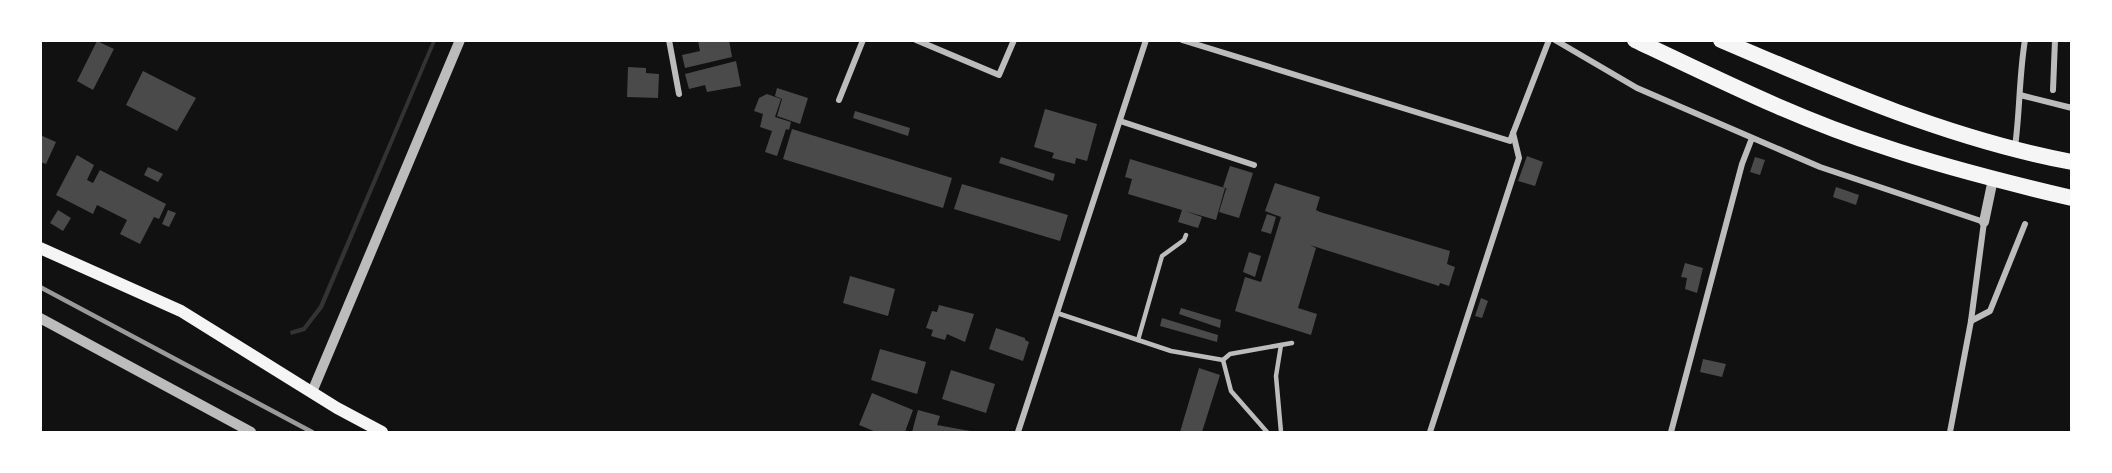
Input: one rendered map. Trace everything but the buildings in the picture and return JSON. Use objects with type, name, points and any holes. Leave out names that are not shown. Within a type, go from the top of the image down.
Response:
[{"type":"highway","points":[[1635,40],[1756,96],[1881,146],[1992,179],[2072,198]]},
{"type":"highway","points":[[1721,40],[1828,86],[2014,151],[2072,162]]},
{"type":"main road","points":[[40,249],[181,311],[312,392],[382,432]]},
{"type":"street","points":[[312,392],[460,40]]},
{"type":"street","points":[[669,40],[679,94]]},
{"type":"street","points":[[839,100],[863,40]]},
{"type":"street","points":[[916,40],[999,75],[1014,40]]},
{"type":"street","points":[[1018,432],[1146,40]]},
{"type":"street","points":[[1182,40],[1510,141],[1549,40]]},
{"type":"street","points":[[1555,40],[1637,88],[1820,167],[1984,222]]},
{"type":"street","points":[[2014,151],[2021,115],[2019,78],[2025,40]]},
{"type":"street","points":[[2053,90],[2055,40]]},
{"type":"street","points":[[2020,95],[2072,108]]},
{"type":"street","points":[[1120,122],[1254,165]]},
{"type":"street","points":[[1430,432],[1519,158],[1513,133]]},
{"type":"street","points":[[1671,432],[1742,164],[1752,138]]},
{"type":"street","points":[[1950,432],[1971,321],[1992,179]]},
{"type":"street","points":[[1971,321],[1990,311],[2025,224]]},
{"type":"street","points":[[40,318],[251,432]]},
{"type":"lane","points":[[1138,340],[1162,256],[1184,240],[1186,234]]},
{"type":"lane","points":[[1057,313],[1171,351],[1223,360]]},
{"type":"lane","points":[[1223,360],[1230,354],[1292,343]]},
{"type":"lane","points":[[1281,345],[1276,376],[1281,432]]},
{"type":"lane","points":[[1223,360],[1231,391],[1267,432]]},
{"type":"shaded area","points":[[432,41],[436,41],[323,308],[305,331],[291,335],[290,331],[303,327],[319,306]]},
{"type":"railway","points":[[40,287],[312,432]]}]
